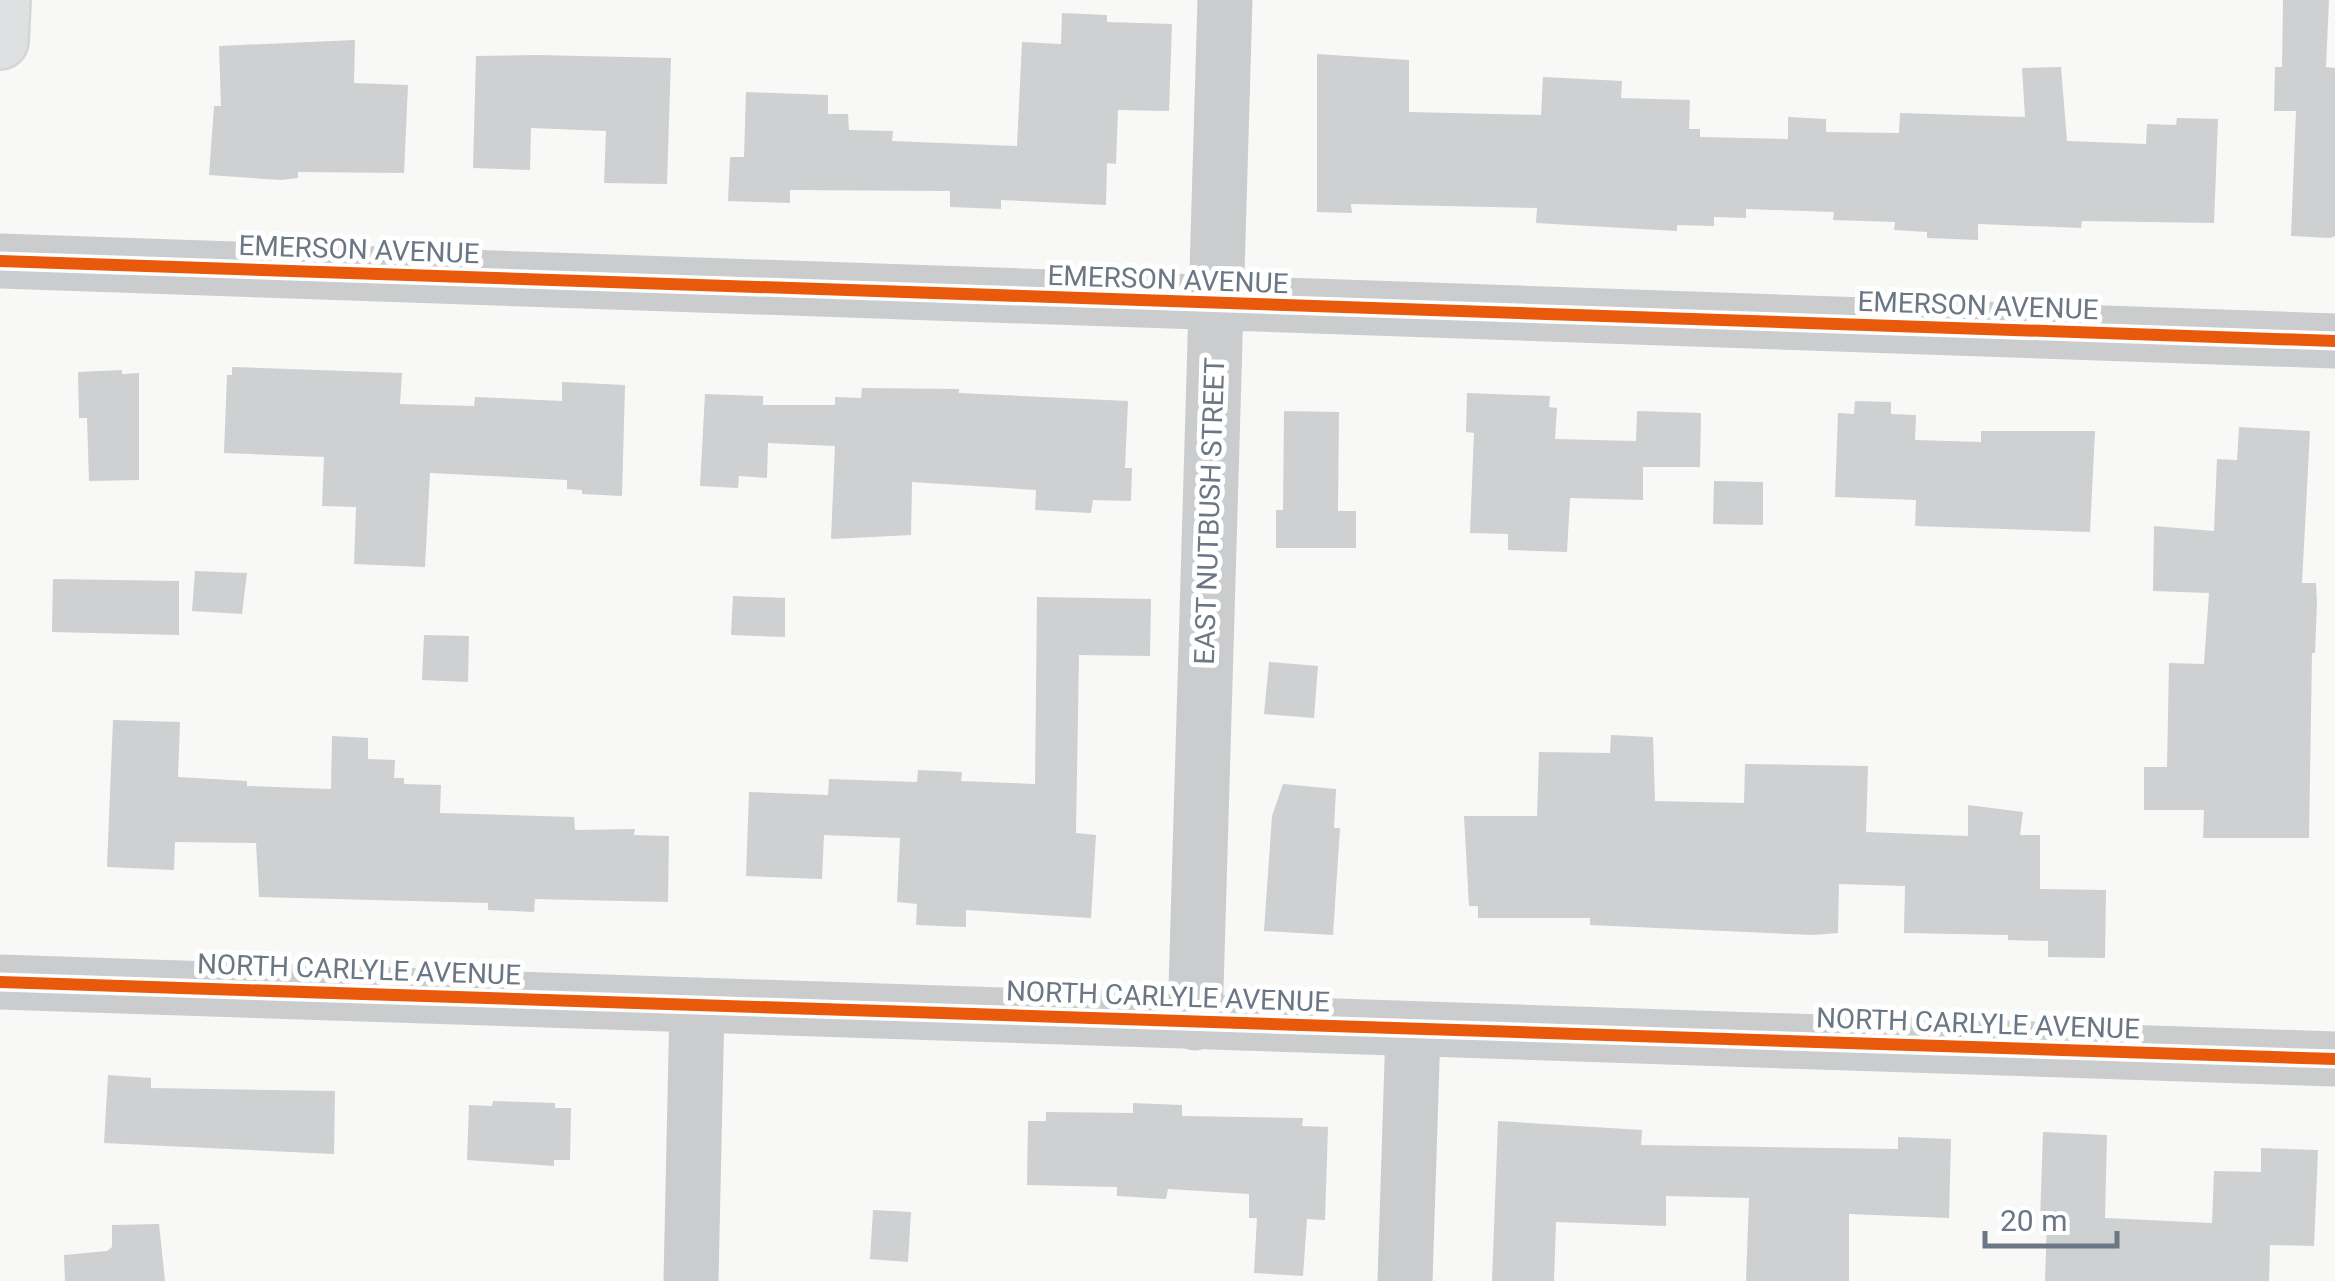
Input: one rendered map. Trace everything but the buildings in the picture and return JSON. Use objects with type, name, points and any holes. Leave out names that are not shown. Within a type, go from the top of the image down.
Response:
[{"type":"main road","points":[[0,41],[2,0]]},
{"type":"street","name":"EAST NUTBUSH STREET","points":[[1195,1023],[1225,0]]},
{"type":"street","name":"EMERSON AVENUE","points":[[0,261],[1215,306],[2335,341]]},
{"type":"street","name":"NORTH CARLYLE AVENUE","points":[[0,982],[2335,1059]]},
{"type":"street","points":[[691,1281],[696,1005]]},
{"type":"street","points":[[1405,1281],[1413,1030]]},
{"type":"cycle path","points":[[0,261],[2335,341]]},
{"type":"cycle path","points":[[0,982],[2335,1059]]}]
